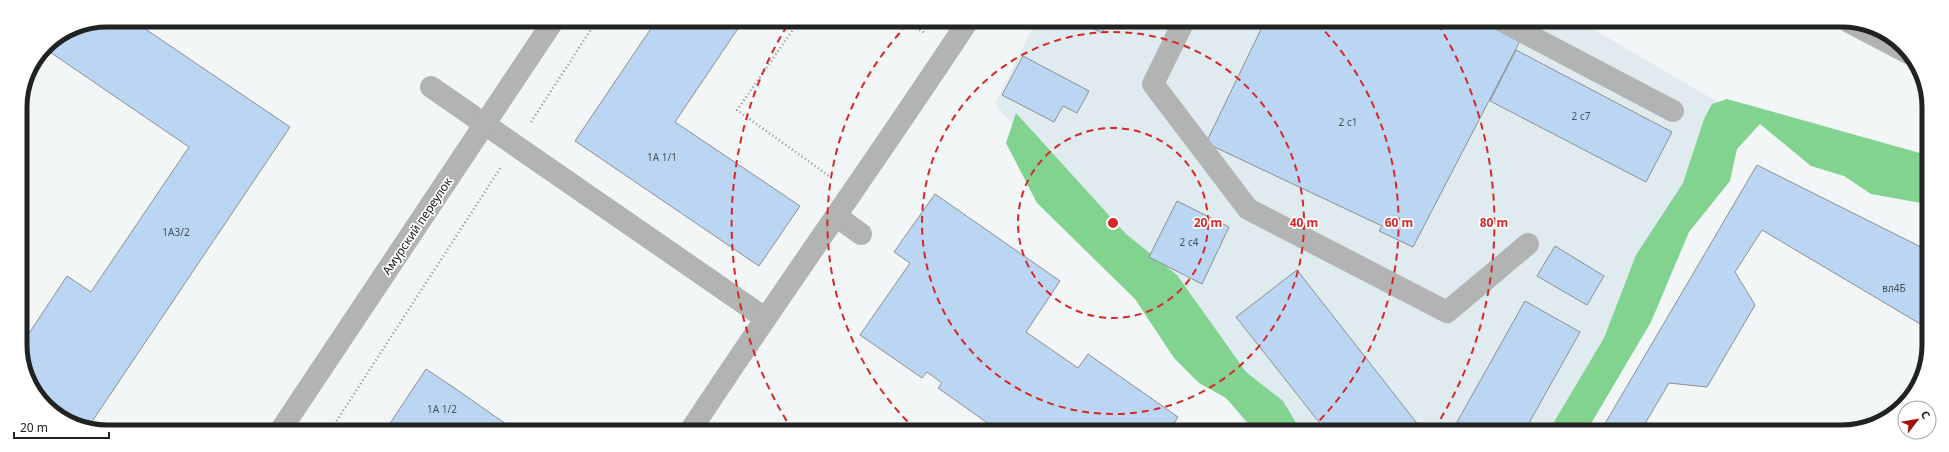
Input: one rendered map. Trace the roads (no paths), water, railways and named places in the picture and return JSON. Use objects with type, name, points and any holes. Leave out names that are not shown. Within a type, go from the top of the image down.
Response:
[{"type":"street","name":"Амурский переулок","points":[[283,425],[549,27]]},
{"type":"street","points":[[694,425],[765,318],[964,27]]},
{"type":"street","points":[[1181,27],[1153,84],[1248,209],[1447,312],[1528,244]]},
{"type":"street","points":[[1513,27],[1673,111]]},
{"type":"street","points":[[1865,30],[1894,46]]},
{"type":"street","points":[[431,87],[765,318]]},
{"type":"street","points":[[836,216],[861,234]]}]
